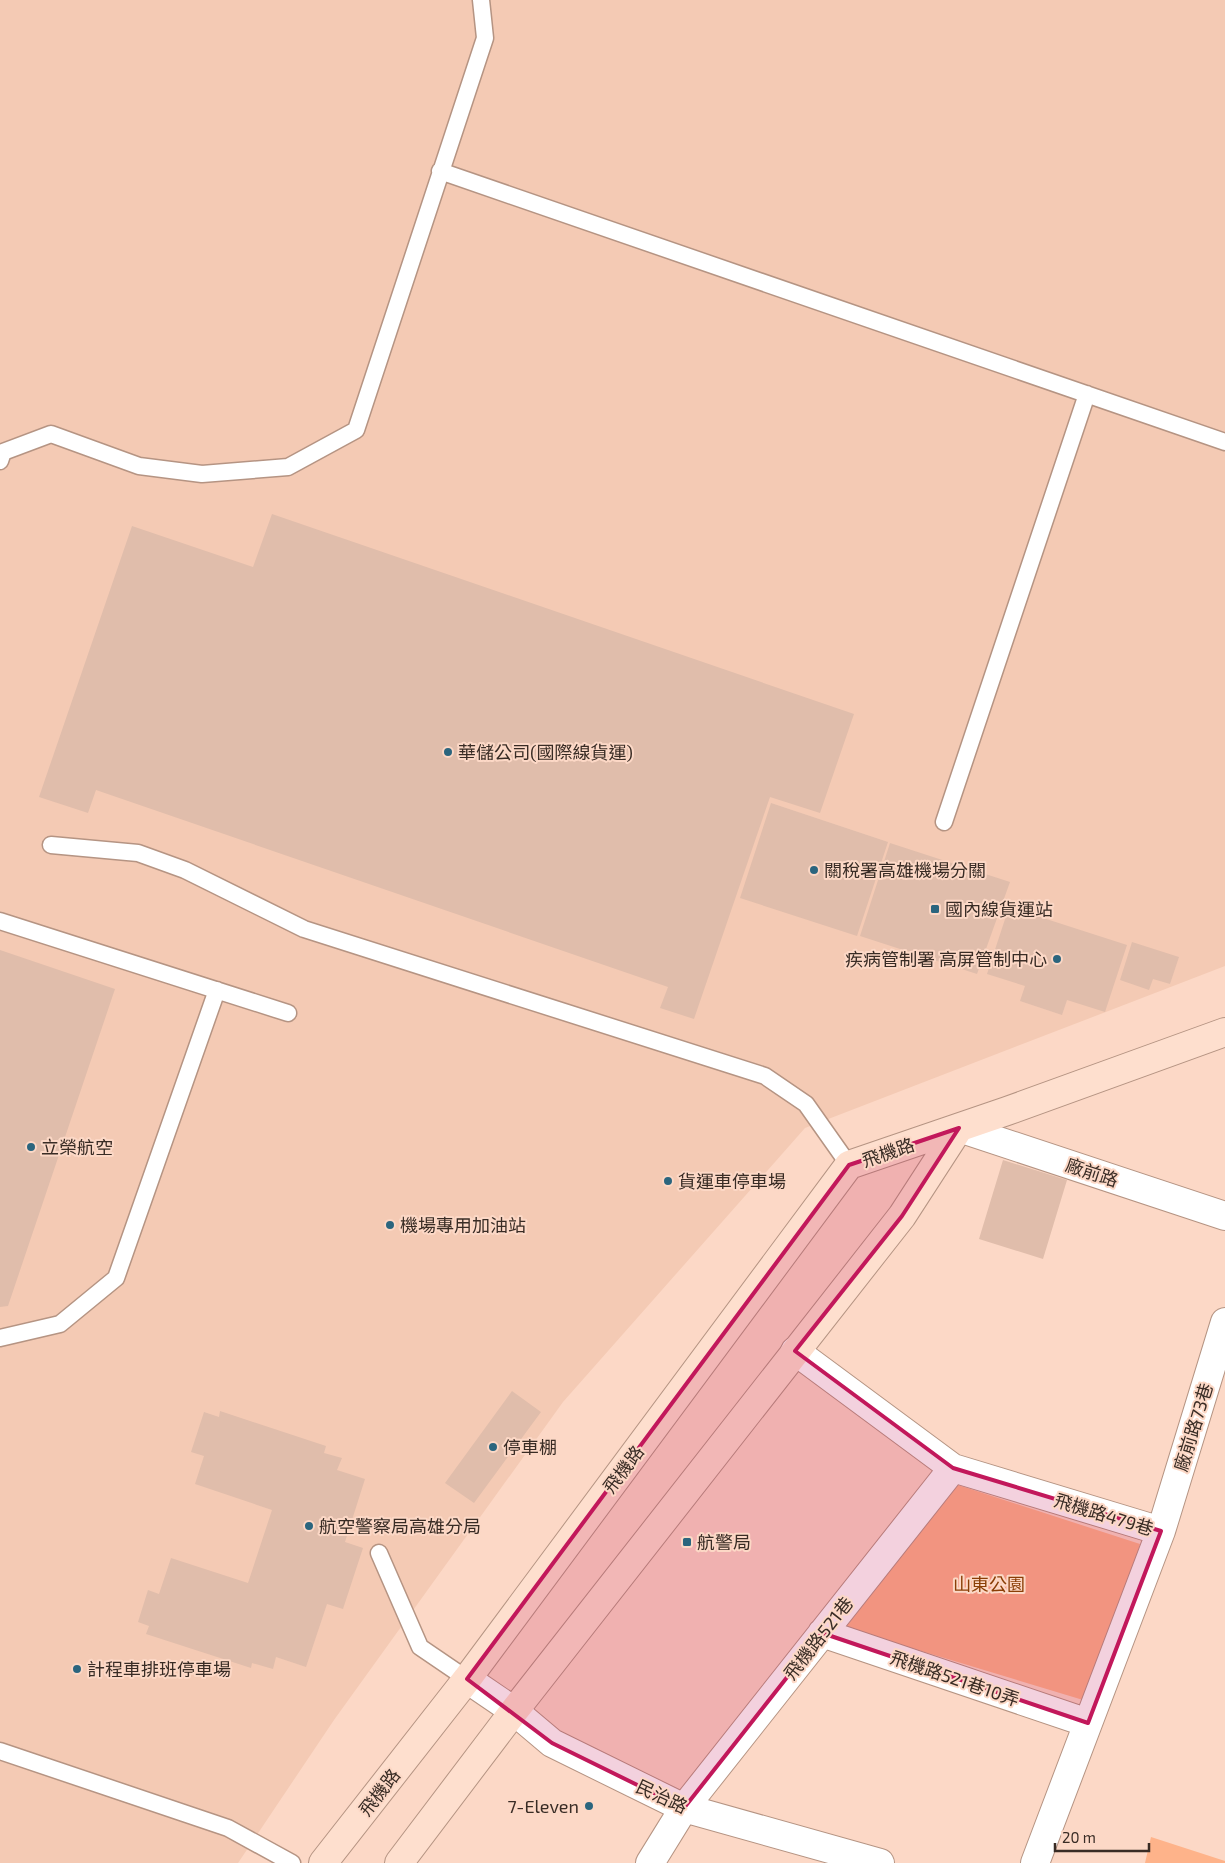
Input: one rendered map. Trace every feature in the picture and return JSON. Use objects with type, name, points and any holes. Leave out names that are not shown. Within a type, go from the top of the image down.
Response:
[{"type":"street","name":"飛機路","points":[[323,1863],[467,1679],[849,1165],[959,1128],[1225,1032]]},
{"type":"street","name":"飛機路","points":[[399,1863],[514,1712],[902,1216],[959,1128]]},
{"type":"street","name":"廠前路","points":[[959,1128],[1225,1216]]},
{"type":"street","name":"廠前路73巷","points":[[1162,1531],[1225,1322]]},
{"type":"street","name":"飛機路479巷","points":[[795,1351],[953,1468],[1162,1531],[1035,1863]]},
{"type":"street","name":"飛機路521巷","points":[[684,1808],[953,1468]]},
{"type":"street","name":"飛機路521巷10弄","points":[[822,1633],[1088,1723]]},
{"type":"street","name":"民治路","points":[[467,1679],[514,1712],[552,1743],[684,1808],[880,1863]]},
{"type":"street","points":[[650,1863],[684,1808]]},
{"type":"lane","points":[[1,455],[51,434],[139,466],[202,474],[288,467],[356,430],[485,38],[481,0]]},
{"type":"lane","points":[[440,171],[1225,442]]},
{"type":"lane","points":[[944,822],[1087,394]]},
{"type":"lane","points":[[50,845],[138,853],[185,870],[304,929],[765,1076],[806,1104],[849,1165]]},
{"type":"lane","points":[[0,921],[288,1013]]},
{"type":"lane","points":[[0,1338],[60,1324],[116,1278],[217,990]]},
{"type":"lane","points":[[379,1553],[420,1647],[467,1679]]},
{"type":"lane","points":[[0,1751],[228,1828],[292,1863]]},
{"type":"highlighted area","points":[[959,1128],[902,1216],[795,1351],[953,1468],[1161,1531],[1088,1723],[822,1633],[684,1808],[552,1743],[467,1679],[849,1165]]},
{"type":"shaded area","points":[[0,0],[1225,0],[1225,966],[805,1128],[563,1402],[334,1720],[238,1863],[0,1863]]},
{"type":"green space","name":"山東公園","points":[[958,1485],[1140,1544],[1093,1703],[845,1628]]},
{"type":"green space","points":[[1151,1837],[1225,1861],[1225,1863],[1145,1863]]},
{"type":"building","name":"華儲公司(國際線貨運)","points":[[272,514],[854,714],[820,813],[770,797],[694,1019],[660,1008],[668,987],[96,790],[88,813],[39,797],[132,526],[253,567]]},
{"type":"building","name":"關稅署高雄機場分關","points":[[771,803],[888,842],[857,936],[740,898]]},
{"type":"building","name":"國內線貨運站","points":[[890,843],[1010,882],[977,974],[860,936]]},
{"type":"building","name":"疾病管制署 高屏管制中心","points":[[1009,907],[1127,945],[1105,1012],[1067,1000],[1062,1015],[1020,1001],[1025,986],[987,974]]},
{"type":"building","points":[[1132,942],[1179,957],[1170,984],[1153,979],[1149,990],[1120,980]]},
{"type":"building","name":"立榮航空","points":[[0,950],[115,989],[8,1306],[0,1307]]},
{"type":"building","points":[[1003,1160],[1067,1180],[1043,1259],[979,1239]]},
{"type":"building","name":"停車棚","points":[[512,1391],[541,1412],[474,1503],[445,1483]]},
{"type":"building","name":"航空警察局高雄分局","points":[[220,1411],[326,1446],[324,1453],[342,1458],[337,1470],[365,1479],[345,1542],[363,1548],[343,1609],[327,1604],[306,1667],[276,1657],[273,1669],[252,1663],[251,1668],[146,1634],[149,1626],[138,1622],[148,1590],[159,1594],[171,1558],[248,1583],[272,1510],[195,1484],[204,1456],[191,1452],[204,1412],[219,1417]]},
{"type":"place","name":"華儲公司(國際線貨運)","points":[[448,752]]},
{"type":"place","name":"關稅署高雄機場分關","points":[[814,870]]},
{"type":"place","name":"國內線貨運站","points":[[935,909]]},
{"type":"place","name":"疾病管制署 高屏管制中心","points":[[1057,959]]},
{"type":"place","name":"立榮航空","points":[[31,1147]]},
{"type":"place","name":"貨運車停車場","points":[[668,1181]]},
{"type":"place","name":"機場專用加油站","points":[[390,1225]]},
{"type":"place","name":"停車棚","points":[[493,1447]]},
{"type":"place","name":"航空警察局高雄分局","points":[[309,1526]]},
{"type":"place","name":"航警局","points":[[687,1542]]},
{"type":"place","name":"計程車排班停車場","points":[[77,1669]]},
{"type":"place","name":"7-Eleven","points":[[589,1806]]}]
